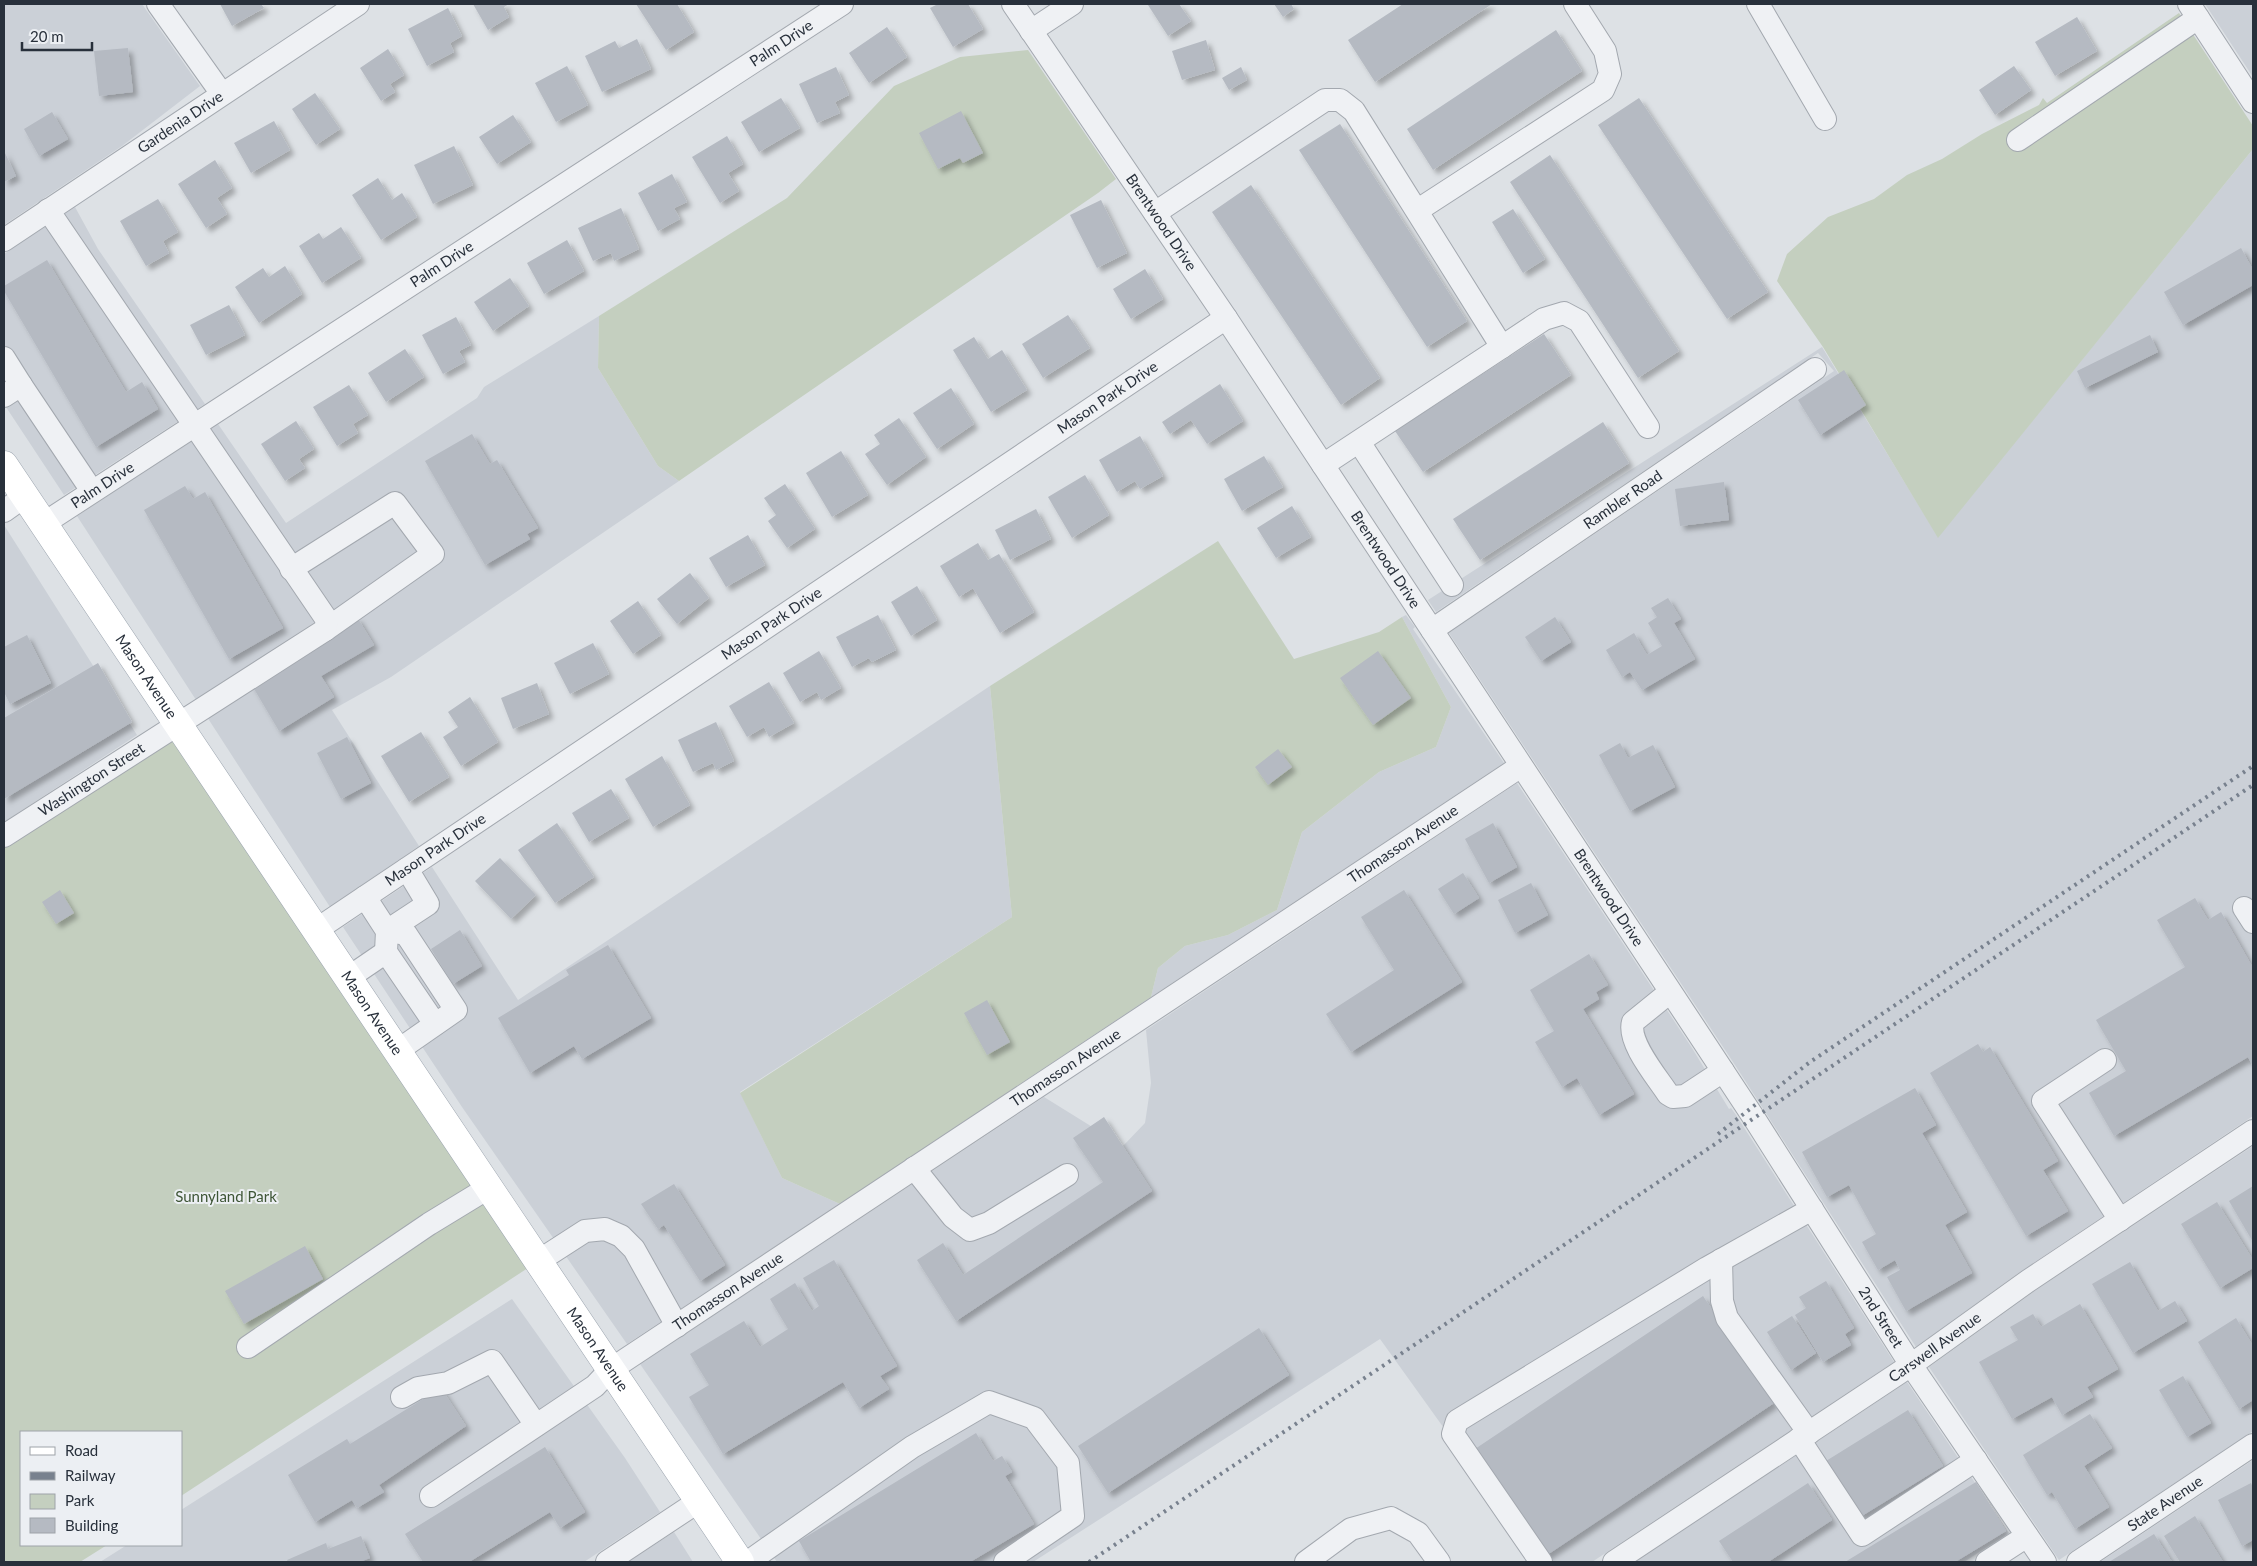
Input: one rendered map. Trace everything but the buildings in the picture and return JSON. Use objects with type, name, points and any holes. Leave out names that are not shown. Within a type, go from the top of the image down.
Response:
[{"type":"main road","name":"Mason Avenue","points":[[4,465],[14,504],[43,524],[740,1562]]},
{"type":"street","points":[[158,4],[222,94]]},
{"type":"street","name":"Gardenia Drive","points":[[4,240],[358,4]]},
{"type":"street","name":"Palm Drive","points":[[43,524],[842,4]]},
{"type":"street","name":"Brentwood Drive","points":[[1013,4],[1226,318],[1754,1118]]},
{"type":"street","points":[[1031,31],[1072,4]]},
{"type":"street","points":[[1418,210],[1603,90],[1610,74],[1604,51],[1575,4]]},
{"type":"street","points":[[1758,4],[1825,119]]},
{"type":"street","points":[[2018,140],[2193,11],[2247,77],[2253,102]]},
{"type":"street","points":[[1155,213],[1325,100],[1340,100],[1354,111],[1418,210],[1502,348]]},
{"type":"street","points":[[48,210],[327,620],[325,630]]},
{"type":"street","points":[[1323,465],[1544,319],[1564,314],[1579,321],[1648,427]]},
{"type":"street","name":"Mason Park Drive","points":[[316,930],[1226,318]]},
{"type":"street","points":[[4,358],[12,390],[92,491]]},
{"type":"street","name":"Rambler Road","points":[[1432,630],[1815,369]]},
{"type":"street","points":[[1359,442],[1452,585]]},
{"type":"street","name":"Washington Street","points":[[4,836],[325,630],[432,554],[395,503],[291,569]]},
{"type":"street","name":"Thomasson Avenue","points":[[431,1496],[595,1386],[610,1370],[1521,766]]},
{"type":"street","points":[[348,978],[428,904],[407,869]]},
{"type":"street","points":[[365,897],[387,941]]},
{"type":"street","points":[[387,941],[406,934],[456,1010],[397,1052]]},
{"type":"street","points":[[1670,992],[1633,1022],[1631,1035],[1668,1094],[1673,1097],[1685,1096],[1723,1071]]},
{"type":"street","points":[[2105,1060],[2043,1101],[2120,1220]]},
{"type":"street","name":"2nd Street","points":[[1754,1118],[1912,1364],[2045,1562]]},
{"type":"street","name":"Carswell Avenue","points":[[1614,1562],[1912,1364],[2028,1281],[2253,1131]]},
{"type":"street","points":[[914,1168],[952,1217],[970,1230],[989,1223],[1067,1175]]},
{"type":"street","points":[[248,1347],[429,1224],[488,1188]]},
{"type":"street","points":[[1541,1562],[1452,1434],[1457,1421],[1720,1260],[1812,1209]]},
{"type":"street","points":[[538,1262],[585,1231],[605,1229],[621,1236],[634,1249],[677,1326]]},
{"type":"street","points":[[1720,1260],[1722,1301],[1727,1318],[1804,1436],[1862,1535],[1976,1460]]},
{"type":"street","points":[[402,1397],[418,1388],[448,1383],[492,1361],[536,1425]]},
{"type":"street","points":[[748,1562],[912,1448],[989,1402],[1034,1418],[1068,1463],[1073,1516],[1004,1562]]},
{"type":"street","name":"State Avenue","points":[[2078,1562],[2253,1445]]},
{"type":"street","points":[[607,1562],[699,1501]]},
{"type":"street","points":[[1306,1562],[1351,1529],[1391,1518],[1418,1533],[1439,1562]]},
{"type":"street","points":[[1987,1562],[2027,1536]]},
{"type":"shaded area","points":[[4,4],[142,4],[200,86],[122,146],[4,225]]},
{"type":"shaded area","points":[[2205,4],[2253,4],[2253,77]]},
{"type":"shaded area","points":[[2253,149],[2253,1116],[2020,1272],[1916,1347],[1735,1065],[1449,633],[1834,371],[1818,353],[1436,612],[1428,600],[1822,347],[1938,537]]},
{"type":"shaded area","points":[[75,207],[98,249],[205,404],[64,495],[4,404],[4,254]]},
{"type":"shaded area","points":[[599,316],[598,368],[658,466],[679,481],[391,677],[332,710],[419,846],[330,907],[77,516],[218,424],[286,523],[477,398],[484,387]]},
{"type":"shaded area","points":[[4,525],[137,735],[4,822]]},
{"type":"shaded area","points":[[1406,615],[1415,627],[1413,629],[1504,763],[1151,997],[1158,968],[1185,946],[1228,935],[1277,910],[1302,832],[1379,772],[1436,747],[1451,707],[1402,617]]},
{"type":"shaded area","points":[[990,686],[1012,917],[740,1092],[782,1178],[840,1204],[627,1344],[462,1107],[343,927],[432,867],[518,1000]]},
{"type":"shaded area","points":[[1517,783],[1692,1048],[1729,1109],[1731,1108],[1736,1115],[1894,1362],[1592,1562],[1540,1562],[1380,1339],[1033,1562],[777,1562],[640,1364],[1044,1097],[1123,1146],[1145,1123],[1151,1083],[1146,1030]]},
{"type":"shaded area","points":[[2253,1146],[2253,1431],[2059,1560],[1929,1367],[2036,1290]]},
{"type":"shaded area","points":[[512,1299],[625,1458],[660,1512],[584,1562],[100,1562],[125,1546],[182,1546],[182,1509]]},
{"type":"shaded area","points":[[1907,1382],[2009,1533],[1964,1562],[1635,1562]]},
{"type":"shaded area","points":[[2253,1460],[2253,1562],[2100,1562]]},
{"type":"shaded area","points":[[674,1532],[693,1562],[628,1562]]},
{"type":"green space","points":[[2179,13],[2253,126],[2253,149],[1938,538],[1823,347],[1777,281],[1787,254],[1828,217],[1874,199],[1907,175],[1942,159],[1982,134],[2039,105],[2043,98],[2047,103]]},
{"type":"green space","points":[[1028,50],[1116,179],[679,481],[658,466],[598,368],[599,316],[787,198],[894,86],[960,57]]},
{"type":"green space","points":[[1218,541],[1294,659],[1379,632],[1402,617],[1451,707],[1436,747],[1379,772],[1302,832],[1277,910],[1228,935],[1185,946],[1158,968],[1151,997],[840,1204],[782,1178],[740,1093],[1012,917],[990,686]]},
{"type":"green space","name":"Sunnyland Park","points":[[177,724],[537,1262],[182,1495],[182,1431],[20,1431],[20,1546],[105,1546],[80,1562],[4,1562],[4,836]]},
{"type":"railway","points":[[1718,1134],[1810,1062],[2253,766]]},
{"type":"railway","points":[[1089,1562],[2253,785]]}]
